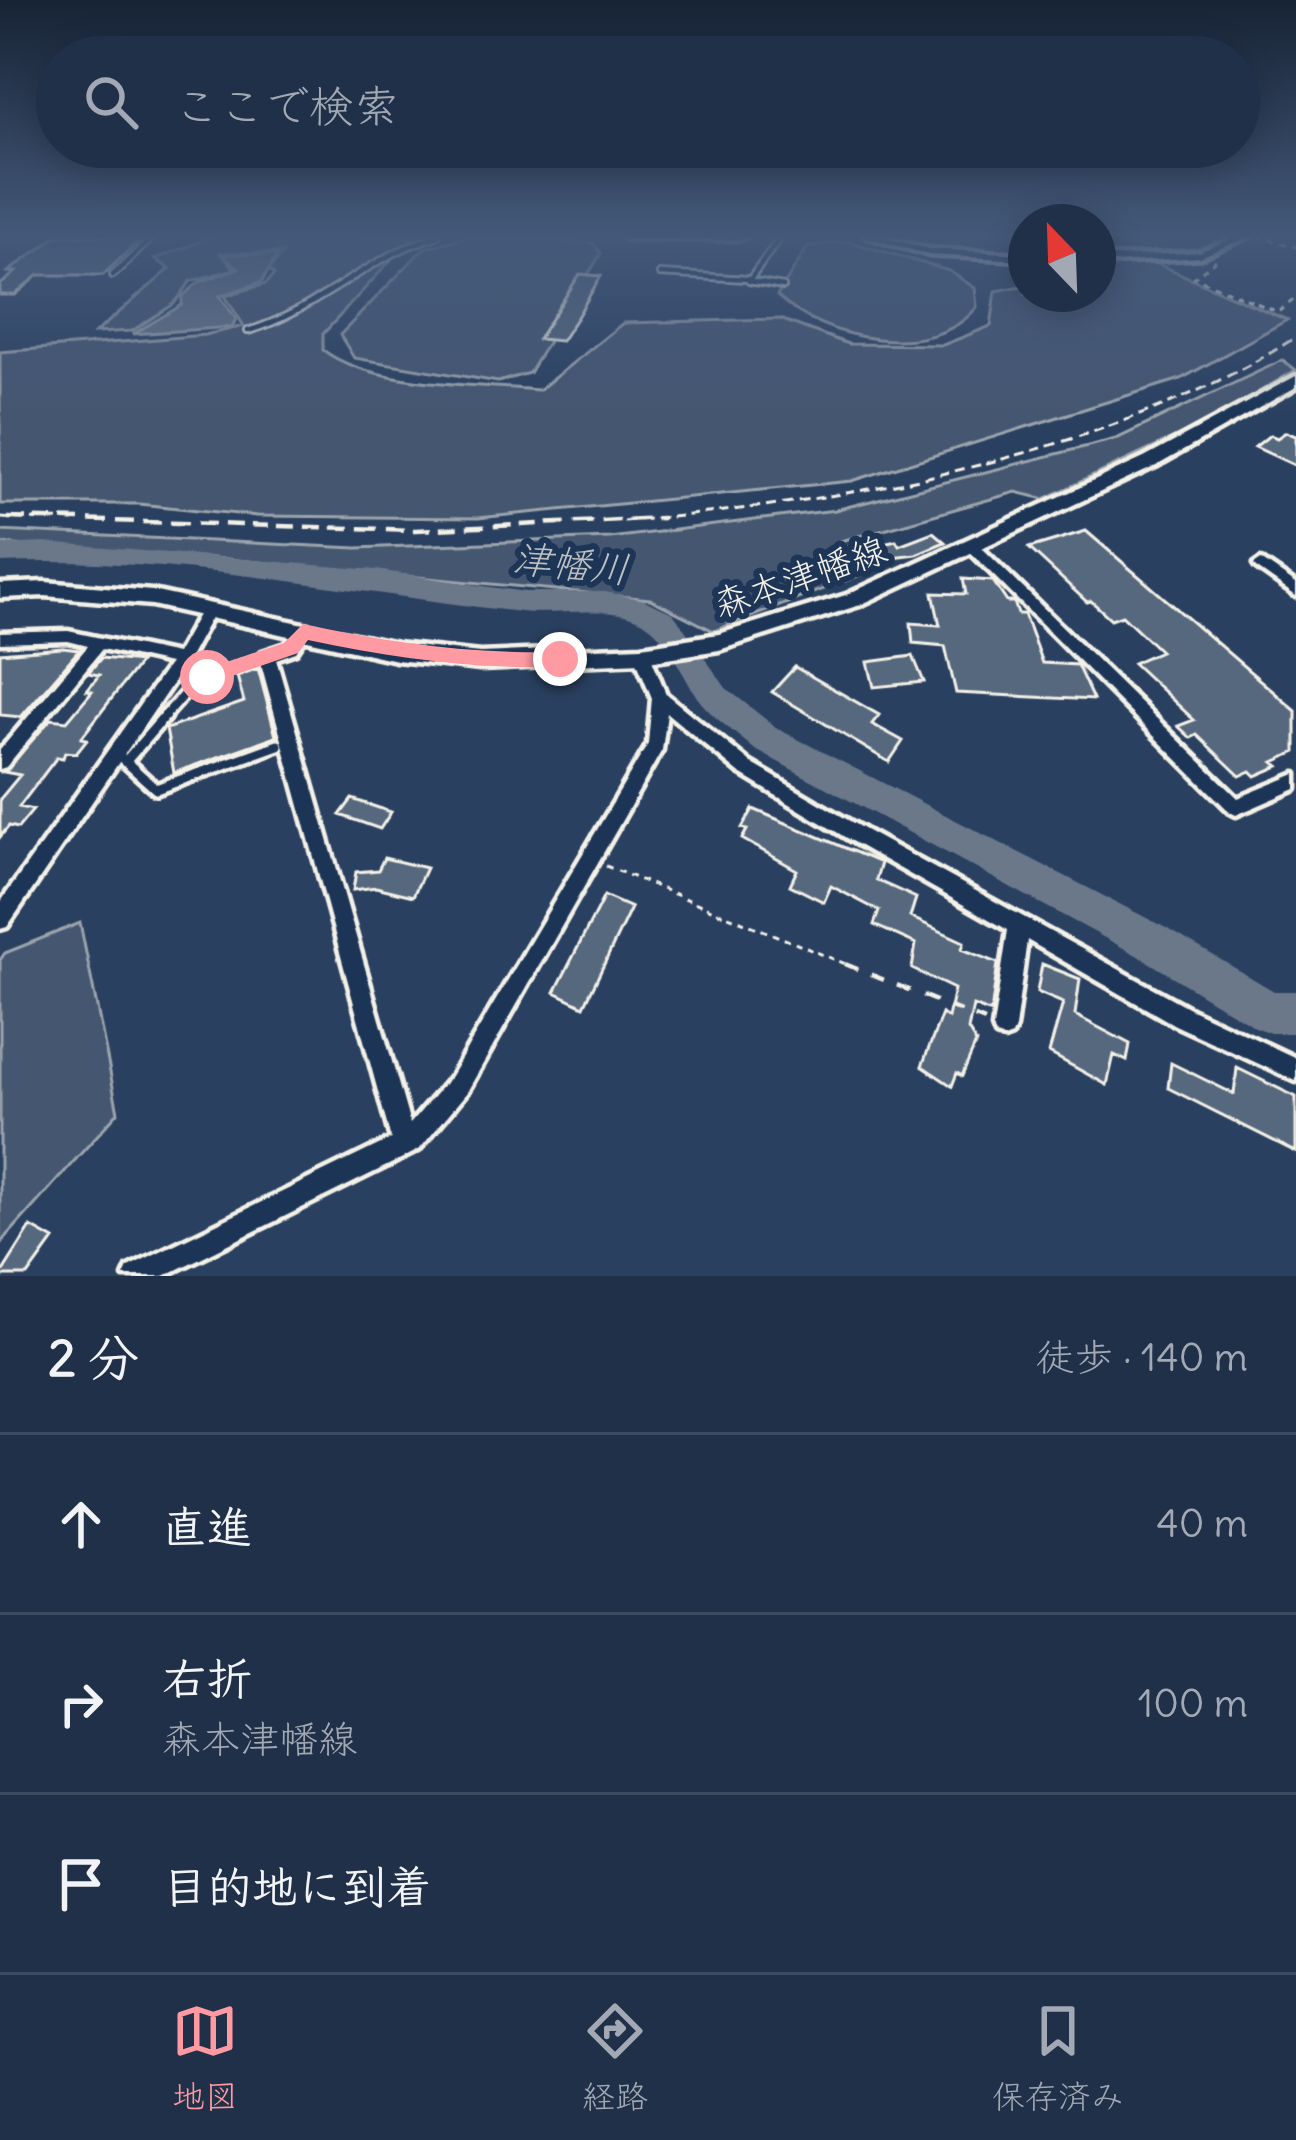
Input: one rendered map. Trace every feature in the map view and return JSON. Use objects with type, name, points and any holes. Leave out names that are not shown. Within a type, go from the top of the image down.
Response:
[{"type":"main road","name":"森本津幡線","points":[[0,591],[45,589],[130,596],[396,652],[480,662],[642,654],[719,642],[853,600],[1150,462],[1296,381]]},
{"type":"street","points":[[971,545],[1236,807],[1296,781]]},
{"type":"street","points":[[1261,565],[1296,591]]},
{"type":"street","points":[[0,920],[9,893],[120,757],[208,610]]},
{"type":"street","points":[[303,632],[291,648],[267,656],[404,1146]]},
{"type":"street","points":[[0,638],[68,636],[180,661]]},
{"type":"street","points":[[0,761],[98,644]]},
{"type":"street","points":[[137,1276],[404,1146],[459,1084],[656,745],[660,698],[642,654]]},
{"type":"street","points":[[660,698],[745,768],[1183,1017],[1296,1070]]},
{"type":"street","points":[[0,732],[22,735]]},
{"type":"street","points":[[1004,1028],[1019,925]]},
{"type":"lane","points":[[248,331],[282,321],[322,296]]},
{"type":"lane","points":[[267,656],[193,684],[120,757],[155,789],[278,745]]},
{"type":"path","points":[[1236,296],[1278,313],[1296,298]]},
{"type":"path","points":[[591,860],[1004,1028]]},
{"type":"shaded area","points":[[139,296],[180,296],[174,304],[132,331],[95,333]]},
{"type":"shaded area","points":[[221,296],[236,319],[232,327],[133,334],[182,305],[182,297]]},
{"type":"shaded area","points":[[225,296],[358,296],[323,334],[323,350],[344,362],[397,377],[539,390],[623,323],[780,319],[848,344],[943,345],[991,326],[995,296],[1008,296],[1008,312],[1116,312],[1116,296],[1231,296],[1287,320],[1181,379],[852,481],[478,518],[257,516],[139,504],[0,504],[0,352],[205,335],[244,326]]},
{"type":"shaded area","points":[[378,296],[575,296],[529,373],[498,382],[354,358],[340,335]]},
{"type":"shaded area","points":[[777,296],[976,296],[977,307],[957,324],[933,335],[877,339],[821,324]]},
{"type":"shaded area","points":[[1283,360],[1296,370],[1208,422],[1044,499],[1016,492],[841,541],[871,571],[714,631],[650,599],[227,559],[0,544],[0,531],[357,548],[610,538],[835,510],[1116,439]]},
{"type":"shaded area","points":[[80,923],[118,1112],[0,1244],[0,960],[5,953]]},
{"type":"building","points":[[566,296],[590,296],[561,341],[538,339]]},
{"type":"building","points":[[1286,432],[1296,436],[1296,466],[1255,447],[1270,435],[1277,438]]},
{"type":"building","points":[[1086,531],[1296,711],[1296,752],[1256,776],[1251,771],[1240,776],[1197,735],[1191,738],[1178,726],[1194,720],[1133,663],[1160,651],[1122,615],[1111,619],[1087,602],[1029,548]]},
{"type":"building","points":[[933,532],[945,542],[916,554],[876,559],[867,547],[896,540],[899,545]]},
{"type":"building","points":[[963,579],[993,581],[1007,602],[1014,602],[1018,614],[1024,614],[1042,663],[1077,665],[1093,700],[956,693],[945,646],[913,643],[911,623],[940,625],[933,593],[966,594]]},
{"type":"building","points":[[79,650],[21,717],[0,715],[0,653]]},
{"type":"building","points":[[913,656],[924,682],[874,687],[868,662]]},
{"type":"building","points":[[101,658],[140,662],[81,738],[87,739],[76,753],[57,757],[19,807],[33,810],[18,828],[9,826],[0,837],[0,799],[20,775],[4,772],[51,719],[67,721],[92,691],[87,690],[99,675],[88,673]]},
{"type":"building","points":[[795,667],[879,715],[872,724],[903,741],[889,762],[772,692]]},
{"type":"building","points":[[258,668],[276,736],[174,773],[166,729],[244,702],[237,676]]},
{"type":"building","points":[[352,799],[391,812],[380,829],[340,815]]},
{"type":"building","points":[[753,809],[881,863],[876,880],[916,898],[910,917],[964,942],[962,949],[998,963],[991,1013],[973,1006],[968,1030],[976,1043],[962,1076],[957,1073],[952,1086],[922,1066],[942,1014],[948,1018],[954,989],[912,969],[916,944],[874,925],[879,911],[831,886],[824,902],[790,885],[797,870],[742,839],[747,830],[742,828]]},
{"type":"building","points":[[384,858],[426,868],[413,896],[376,887],[353,890],[356,872],[378,870]]},
{"type":"building","points":[[604,896],[631,908],[584,1006],[555,992]]},
{"type":"building","points":[[1042,964],[1080,979],[1075,1015],[1130,1044],[1127,1061],[1114,1055],[1107,1085],[1049,1053],[1063,1003],[1037,992]]},
{"type":"building","points":[[1171,1063],[1234,1094],[1237,1068],[1296,1097],[1296,1152],[1168,1088]]},
{"type":"building","points":[[31,1227],[54,1240],[28,1276],[0,1276]]},
{"type":"waterway","name":"津幡川","points":[[0,554],[44,552],[159,560],[376,580],[525,602],[606,602],[644,610],[663,620],[715,697],[766,739],[1156,944],[1270,1012],[1296,1012]]},
{"type":"railway","points":[[645,519],[792,502],[972,467],[1145,413],[1224,378],[1296,337]]},
{"type":"railway","points":[[0,518],[75,521]]},
{"type":"railway","points":[[8,518],[416,530],[645,519]]},
{"type":"railway","points":[[645,519],[663,518]]},
{"type":"railway","points":[[623,521],[645,519]]},
{"type":"route","points":[[207,677],[291,648],[303,632],[396,652],[480,662],[560,659]]}]
